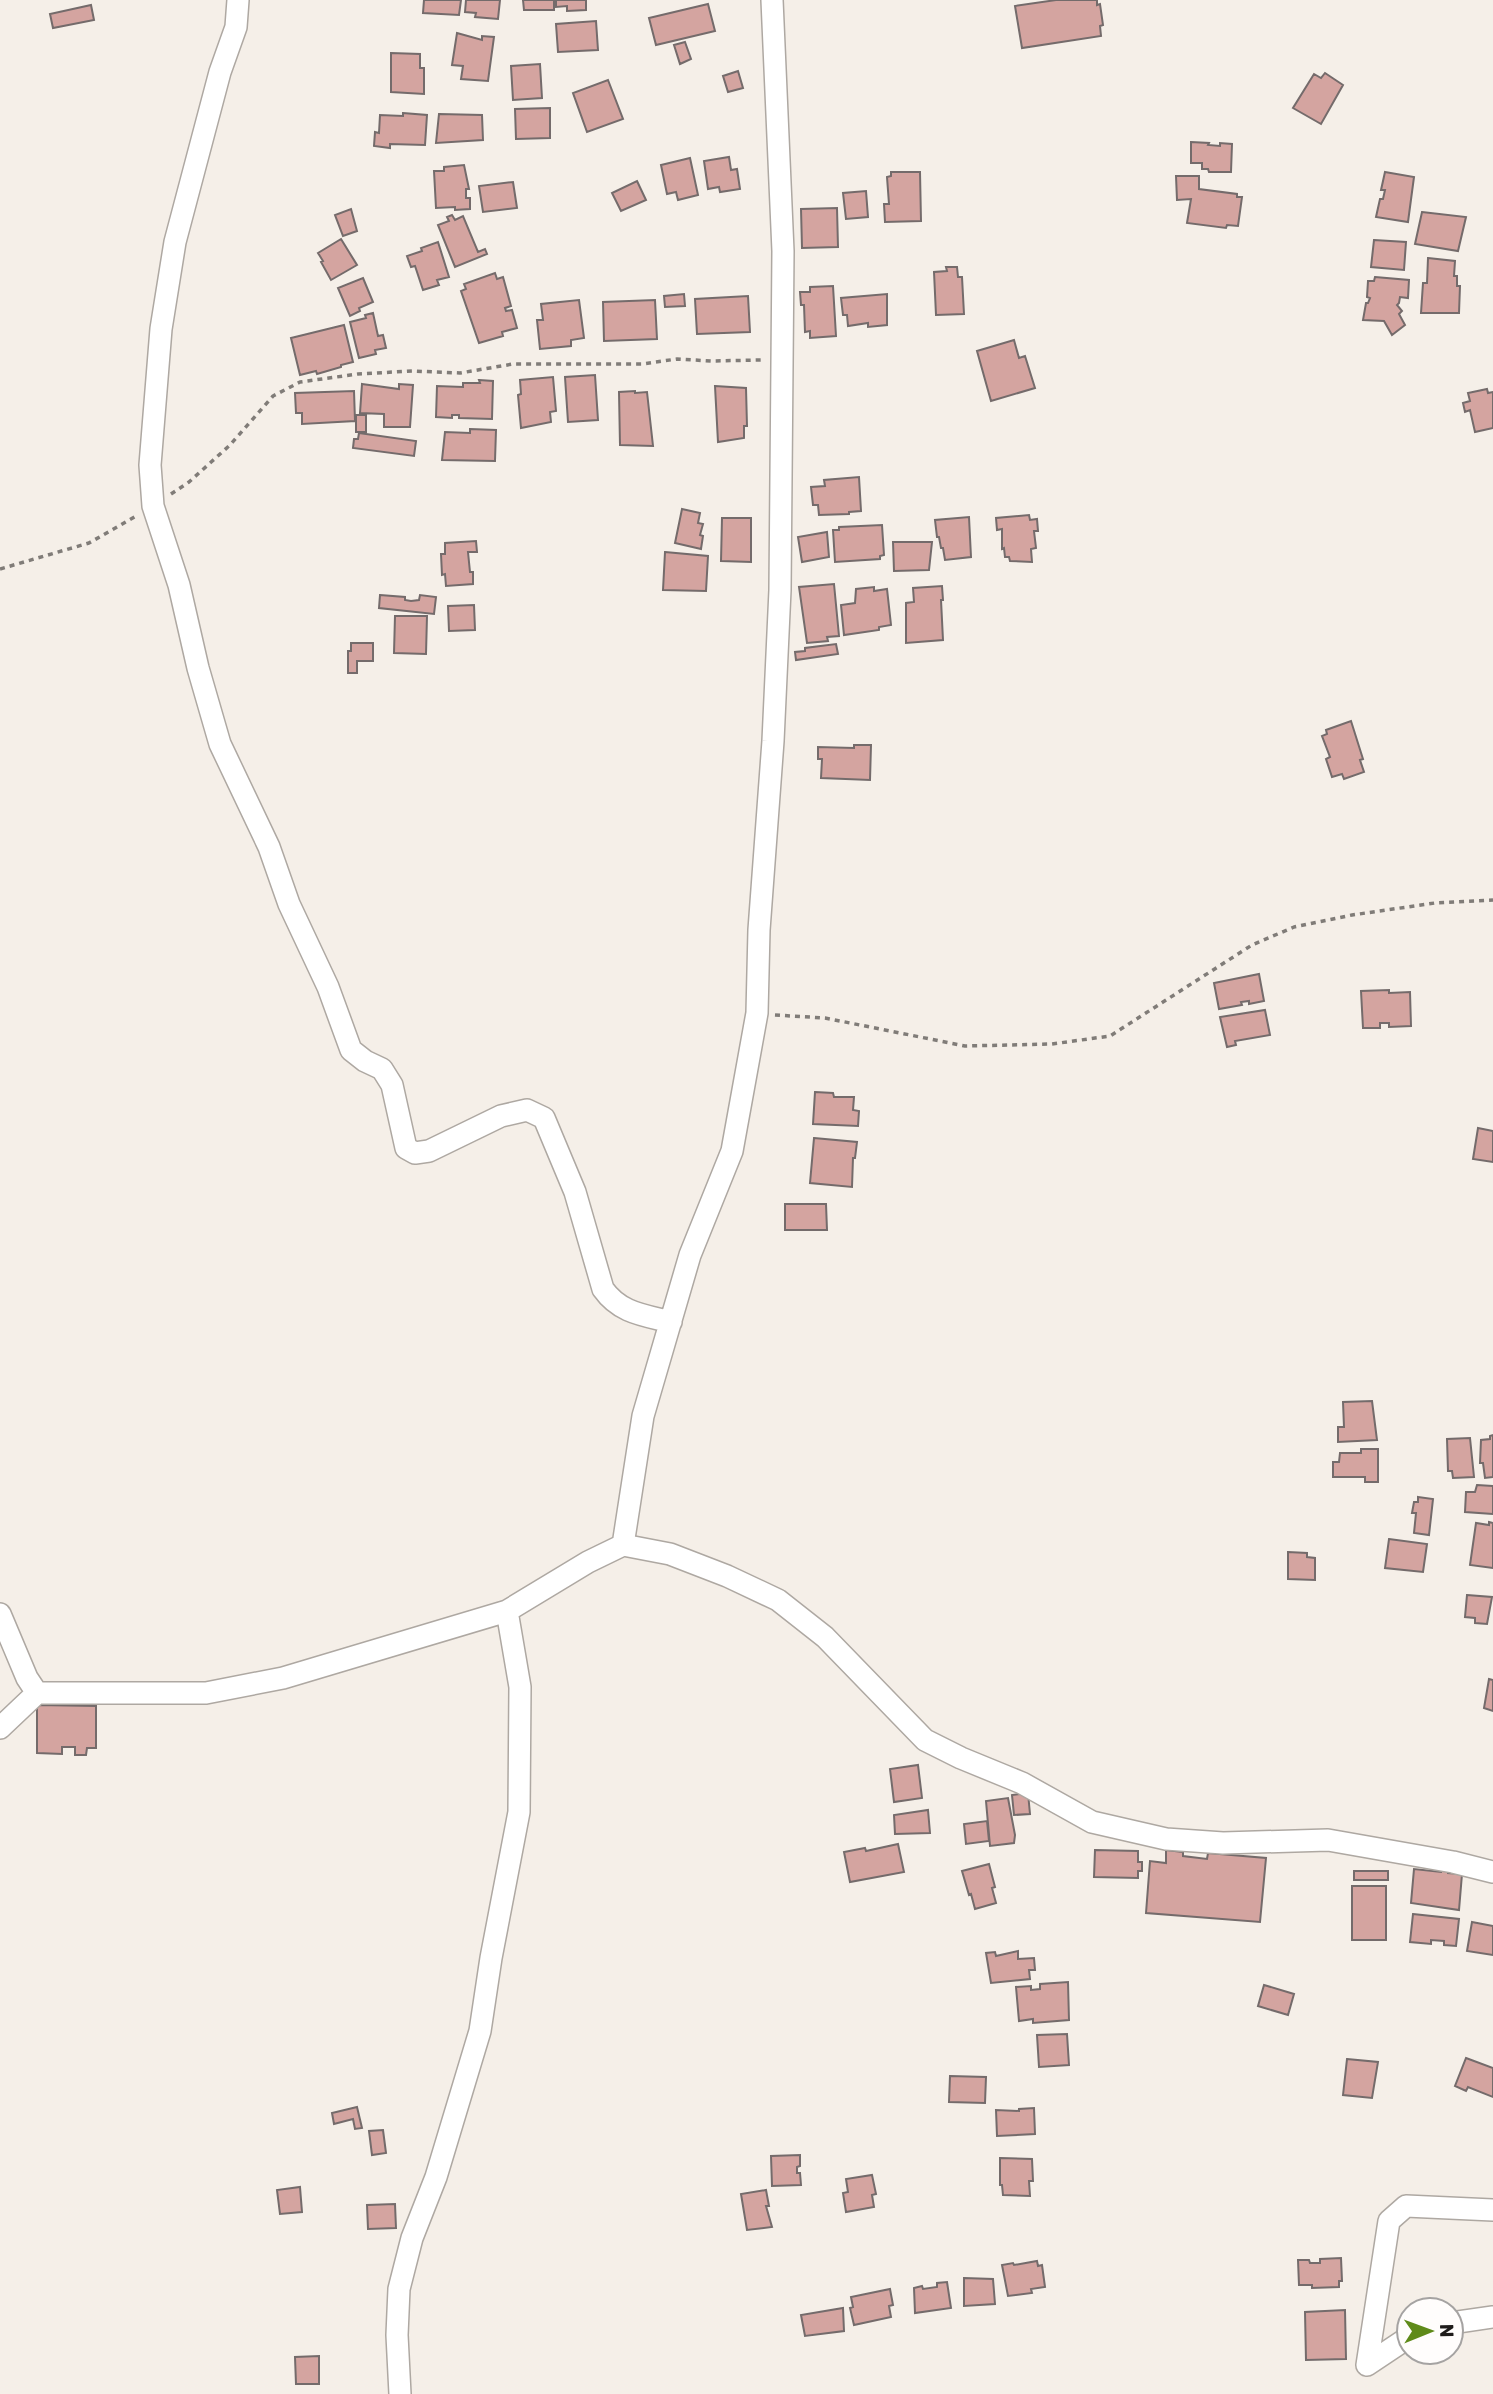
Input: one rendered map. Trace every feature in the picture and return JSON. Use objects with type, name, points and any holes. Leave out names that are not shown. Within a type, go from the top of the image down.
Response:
[{"type":"street","points":[[238,0],[236,27],[220,72],[175,242],[161,329],[150,465],[153,506],[179,585],[198,668],[220,744],[270,847],[289,904],[328,987],[351,1050],[382,1069],[391,1085],[406,1148],[415,1153],[429,1151],[501,1116],[527,1110],[544,1118],[575,1192],[603,1289],[612,1303],[630,1312],[671,1322]]},
{"type":"street","points":[[622,1545],[643,1416],[690,1255],[732,1151],[757,1013],[759,930],[773,741],[780,590],[783,251],[772,0]]},
{"type":"street","points":[[0,1728],[37,1693],[206,1693],[283,1678],[507,1611],[588,1562],[622,1545],[670,1554],[778,1600],[825,1637],[925,1740],[1022,1783],[1092,1822],[1177,1840],[1223,1843],[1328,1840],[1453,1862],[1493,1872]]},
{"type":"street","points":[[400,2394],[397,2335],[399,2289],[412,2238],[436,2177],[480,2031],[519,1812],[520,1686],[507,1611]]},
{"type":"street","points":[[0,1615],[27,1678],[37,1693]]},
{"type":"street","points":[[1395,2346],[1367,2365],[1389,2221],[1406,2206],[1493,2210]]},
{"type":"street","points":[[1465,2321],[1493,2317]]},
{"type":"path","points":[[0,569],[89,543],[153,506],[189,482],[230,445],[273,396],[300,382],[412,370],[460,373],[513,364],[642,364],[677,359],[781,359]]},
{"type":"path","points":[[757,1013],[825,1018],[965,1046],[1052,1044],[1110,1036],[1252,945],[1294,927],[1435,903],[1493,900]]},
{"type":"building","points":[[424,0],[461,0],[459,15],[423,13]]},
{"type":"building","points":[[466,0],[500,0],[498,19],[475,17],[476,13],[465,12]]},
{"type":"building","points":[[523,0],[554,0],[554,10],[524,10]]},
{"type":"building","points":[[556,0],[586,0],[586,10],[567,11],[567,6],[556,7]]},
{"type":"building","points":[[1056,0],[1097,0],[1103,25],[1100,26],[1101,36],[1022,48],[1015,6]]},
{"type":"building","points":[[708,4],[715,31],[656,45],[649,18]]},
{"type":"building","points":[[91,5],[94,20],[53,28],[50,14]]},
{"type":"building","points":[[596,21],[598,50],[558,52],[556,24]]},
{"type":"building","points":[[457,33],[482,40],[482,36],[494,37],[488,81],[461,79],[463,66],[452,65]]},
{"type":"building","points":[[685,42],[691,59],[680,64],[674,45]]},
{"type":"building","points":[[391,53],[420,54],[420,68],[424,68],[424,94],[391,92]]},
{"type":"building","points":[[540,64],[542,98],[513,100],[511,66]]},
{"type":"building","points":[[738,71],[743,88],[728,92],[723,76]]},
{"type":"building","points":[[1325,73],[1343,85],[1321,124],[1293,108],[1314,74],[1321,78]]},
{"type":"building","points":[[608,80],[623,119],[587,132],[573,93]]},
{"type":"building","points":[[550,108],[550,138],[516,139],[515,109]]},
{"type":"building","points":[[403,113],[427,115],[425,145],[390,144],[390,148],[374,146],[375,132],[379,133],[380,115],[403,116]]},
{"type":"building","points":[[439,114],[482,115],[483,140],[436,143]]},
{"type":"building","points":[[1191,142],[1220,146],[1220,143],[1232,144],[1231,172],[1209,172],[1208,169],[1202,169],[1202,163],[1191,163]]},
{"type":"building","points":[[729,157],[731,170],[737,169],[740,189],[720,192],[719,187],[708,189],[704,161]]},
{"type":"building","points":[[690,158],[698,195],[678,200],[676,192],[667,194],[661,165]]},
{"type":"building","points":[[464,165],[469,189],[466,189],[466,198],[470,198],[470,209],[436,208],[434,171]]},
{"type":"building","points":[[891,172],[920,172],[921,221],[885,222],[884,204],[889,204],[887,177],[891,176]]},
{"type":"building","points":[[1385,172],[1414,177],[1408,222],[1376,217],[1385,190],[1381,190]]},
{"type":"building","points":[[1176,176],[1199,176],[1199,189],[1242,197],[1238,226],[1227,225],[1226,228],[1187,223],[1191,199],[1177,200]]},
{"type":"building","points":[[637,181],[646,200],[621,211],[612,193]]},
{"type":"building","points":[[513,182],[517,208],[483,212],[479,186]]},
{"type":"building","points":[[866,191],[868,217],[846,219],[843,193]]},
{"type":"building","points":[[837,208],[838,247],[802,248],[801,209]]},
{"type":"building","points":[[351,209],[357,231],[343,236],[335,215]]},
{"type":"building","points":[[1422,212],[1466,217],[1458,251],[1415,244]]},
{"type":"building","points":[[452,215],[455,220],[463,216],[478,252],[485,249],[487,254],[455,267],[438,225],[449,221],[447,217]]},
{"type":"building","points":[[341,239],[357,265],[331,280],[318,253]]},
{"type":"building","points":[[1374,240],[1406,242],[1404,270],[1371,267]]},
{"type":"building","points":[[438,242],[449,277],[437,280],[439,285],[423,290],[415,266],[411,267],[407,256]]},
{"type":"building","points":[[1428,258],[1455,261],[1454,276],[1457,276],[1457,286],[1460,286],[1459,313],[1421,313],[1423,283],[1427,283]]},
{"type":"building","points":[[946,267],[957,267],[958,277],[962,277],[964,314],[936,315],[934,272],[947,271]]},
{"type":"building","points":[[495,273],[497,279],[503,277],[511,306],[505,308],[506,311],[512,310],[517,328],[502,332],[503,336],[479,343],[461,291],[466,289],[464,284]]},
{"type":"building","points":[[1375,277],[1409,280],[1408,298],[1400,297],[1397,305],[1402,311],[1399,314],[1405,325],[1392,335],[1384,321],[1363,320],[1366,303],[1370,298],[1367,297],[1368,281],[1374,281]]},
{"type":"building","points":[[363,278],[373,302],[359,308],[360,311],[350,316],[338,288]]},
{"type":"building","points":[[833,286],[836,336],[810,338],[810,331],[805,332],[804,305],[801,305],[800,292],[810,292],[810,287]]},
{"type":"building","points":[[684,294],[685,306],[665,307],[664,296]]},
{"type":"building","points":[[887,294],[887,325],[868,327],[868,323],[848,326],[847,315],[843,315],[841,298]]},
{"type":"building","points":[[748,296],[750,332],[697,334],[695,299]]},
{"type":"building","points":[[579,300],[584,338],[571,340],[571,346],[540,349],[537,320],[543,320],[541,304]]},
{"type":"building","points":[[655,300],[657,339],[604,341],[603,302]]},
{"type":"building","points":[[373,313],[378,336],[383,335],[386,348],[375,350],[376,354],[359,358],[350,322],[366,318],[365,315]]},
{"type":"building","points":[[344,325],[353,362],[317,374],[316,371],[300,375],[291,338]]},
{"type":"building","points":[[1014,340],[1019,358],[1025,356],[1035,388],[991,401],[977,351]]},
{"type":"building","points":[[595,375],[598,420],[568,422],[565,377]]},
{"type":"building","points":[[553,377],[556,411],[550,412],[551,422],[521,428],[518,395],[521,394],[520,380]]},
{"type":"building","points":[[479,380],[493,381],[492,419],[459,418],[459,415],[452,415],[452,418],[436,417],[437,386],[463,387],[463,383],[480,383]]},
{"type":"building","points":[[362,384],[399,389],[399,384],[413,385],[410,427],[384,427],[384,414],[360,413]]},
{"type":"building","points":[[715,386],[746,388],[747,426],[744,426],[744,438],[718,442]]},
{"type":"building","points":[[1487,389],[1488,393],[1493,392],[1493,428],[1475,432],[1470,410],[1465,412],[1463,403],[1470,401],[1468,393]]},
{"type":"building","points":[[354,391],[355,421],[302,424],[302,413],[296,413],[295,393]]},
{"type":"building","points":[[619,392],[647,392],[653,446],[620,445]]},
{"type":"building","points":[[356,415],[366,415],[366,432],[356,432]]},
{"type":"building","points":[[470,429],[496,430],[495,461],[442,460],[445,432],[470,433]]},
{"type":"building","points":[[359,433],[416,441],[414,456],[353,448],[354,439],[358,439]]},
{"type":"building","points":[[859,477],[861,511],[819,515],[818,505],[813,505],[811,487],[825,486],[824,480]]},
{"type":"building","points":[[682,509],[700,513],[698,523],[703,524],[700,535],[703,536],[701,549],[675,543]]},
{"type":"building","points":[[1029,515],[1030,520],[1037,519],[1038,531],[1034,531],[1036,548],[1031,549],[1032,562],[1010,561],[1009,557],[1005,557],[1004,548],[1002,549],[1002,529],[997,530],[996,518]]},
{"type":"building","points":[[969,517],[971,557],[945,560],[937,537],[935,520]]},
{"type":"building","points":[[722,518],[751,518],[751,562],[721,561]]},
{"type":"building","points":[[882,525],[884,555],[880,556],[880,559],[835,562],[833,530],[839,530],[839,527]]},
{"type":"building","points":[[827,532],[829,557],[802,562],[798,537]]},
{"type":"building","points":[[476,541],[477,552],[468,552],[473,584],[446,586],[445,574],[442,575],[441,554],[445,554],[445,543]]},
{"type":"building","points":[[893,542],[932,542],[929,570],[894,571]]},
{"type":"building","points":[[665,552],[708,556],[706,591],[663,590]]},
{"type":"building","points":[[834,584],[839,636],[827,637],[828,641],[807,643],[799,587]]},
{"type":"building","points":[[942,586],[943,640],[906,643],[906,603],[914,602],[913,588]]},
{"type":"building","points":[[874,587],[874,591],[887,589],[891,625],[879,627],[879,630],[844,635],[841,605],[855,603],[856,589]]},
{"type":"building","points":[[380,595],[405,597],[405,600],[411,601],[419,600],[420,595],[436,597],[434,614],[379,608]]},
{"type":"building","points":[[474,605],[475,630],[449,631],[448,606]]},
{"type":"building","points":[[395,616],[427,616],[426,654],[394,653]]},
{"type":"building","points":[[351,643],[373,643],[373,661],[357,661],[357,673],[348,673],[348,651],[351,651]]},
{"type":"building","points":[[836,644],[838,654],[796,660],[795,652],[805,651],[805,648]]},
{"type":"building","points":[[1351,721],[1363,759],[1360,760],[1364,772],[1344,779],[1342,774],[1332,777],[1326,759],[1330,757],[1322,736],[1327,734],[1326,730]]},
{"type":"building","points":[[854,745],[871,745],[870,780],[821,778],[822,759],[818,759],[818,747],[854,748]]},
{"type":"building","points":[[1259,974],[1264,1001],[1249,1004],[1249,1001],[1241,1002],[1242,1005],[1219,1009],[1214,983]]},
{"type":"building","points":[[1389,990],[1389,993],[1410,992],[1411,1026],[1389,1027],[1389,1023],[1380,1023],[1380,1028],[1363,1028],[1361,991]]},
{"type":"building","points":[[1265,1010],[1270,1035],[1235,1041],[1236,1045],[1227,1047],[1220,1017]]},
{"type":"building","points":[[815,1092],[833,1093],[834,1097],[854,1097],[853,1110],[859,1111],[858,1126],[813,1124]]},
{"type":"building","points":[[1478,1128],[1493,1131],[1493,1162],[1473,1159]]},
{"type":"building","points":[[814,1138],[857,1142],[853,1158],[852,1187],[810,1183]]},
{"type":"building","points":[[785,1204],[826,1204],[827,1230],[785,1230]]},
{"type":"building","points":[[1372,1401],[1377,1440],[1338,1442],[1338,1427],[1344,1427],[1343,1402]]},
{"type":"building","points":[[1493,1435],[1493,1477],[1485,1478],[1483,1463],[1480,1463],[1481,1440],[1490,1439]]},
{"type":"building","points":[[1470,1438],[1474,1477],[1453,1478],[1452,1471],[1448,1471],[1447,1439]]},
{"type":"building","points":[[1361,1449],[1378,1449],[1378,1482],[1365,1482],[1365,1477],[1333,1477],[1333,1462],[1339,1462],[1340,1453],[1361,1453]]},
{"type":"building","points":[[1477,1485],[1493,1486],[1493,1514],[1465,1512],[1466,1492],[1475,1492]]},
{"type":"building","points":[[1418,1497],[1433,1499],[1429,1535],[1414,1533],[1416,1513],[1412,1513]]},
{"type":"building","points":[[1489,1522],[1493,1523],[1493,1568],[1470,1565],[1476,1523],[1489,1525]]},
{"type":"building","points":[[1389,1539],[1427,1544],[1423,1572],[1385,1568]]},
{"type":"building","points":[[1288,1552],[1307,1553],[1307,1557],[1315,1558],[1315,1580],[1288,1579]]},
{"type":"building","points":[[1467,1595],[1492,1597],[1487,1624],[1475,1623],[1475,1618],[1465,1617]]},
{"type":"building","points":[[1489,1679],[1493,1680],[1493,1711],[1484,1708]]},
{"type":"building","points":[[37,1705],[96,1706],[96,1748],[87,1748],[86,1755],[75,1755],[75,1747],[62,1747],[62,1754],[37,1753]]},
{"type":"building","points":[[918,1765],[922,1798],[894,1802],[890,1769]]},
{"type":"building","points":[[1028,1793],[1030,1814],[1014,1815],[1012,1795]]},
{"type":"building","points":[[1008,1798],[1014,1843],[990,1846],[986,1801]]},
{"type":"building","points":[[928,1810],[930,1833],[895,1834],[894,1815]]},
{"type":"building","points":[[987,1821],[989,1841],[966,1844],[964,1824]]},
{"type":"building","points":[[898,1844],[904,1872],[850,1882],[844,1852],[865,1848],[866,1851]]},
{"type":"building","points":[[1095,1850],[1138,1851],[1138,1862],[1142,1862],[1142,1871],[1138,1871],[1138,1878],[1094,1877]]},
{"type":"building","points":[[1166,1850],[1183,1852],[1183,1856],[1207,1859],[1208,1853],[1266,1858],[1260,1922],[1146,1913],[1150,1861],[1166,1863]]},
{"type":"building","points":[[989,1864],[996,1903],[975,1909],[962,1871]]},
{"type":"building","points":[[1441,1867],[1448,1868],[1448,1873],[1462,1874],[1459,1910],[1411,1903],[1414,1869],[1441,1872]]},
{"type":"building","points":[[1354,1871],[1388,1871],[1388,1880],[1354,1880]]},
{"type":"building","points":[[1352,1886],[1386,1886],[1386,1940],[1352,1940]]},
{"type":"building","points":[[1413,1914],[1459,1919],[1456,1946],[1444,1945],[1444,1941],[1431,1940],[1431,1944],[1410,1942]]},
{"type":"building","points":[[1472,1922],[1493,1926],[1493,1955],[1467,1951]]},
{"type":"building","points":[[1018,1951],[1018,1959],[1034,1958],[1035,1970],[1029,1970],[1030,1979],[991,1983],[986,1953],[995,1952],[996,1956]]},
{"type":"building","points":[[1068,1982],[1069,2020],[1033,2023],[1033,2019],[1019,2021],[1016,1987],[1031,1986],[1031,1990],[1040,1989],[1040,1984]]},
{"type":"building","points":[[1264,1985],[1294,1994],[1288,2015],[1258,2006]]},
{"type":"building","points":[[1067,2034],[1069,2065],[1039,2067],[1037,2035]]},
{"type":"building","points":[[1466,2058],[1493,2068],[1493,2097],[1468,2087],[1466,2091],[1455,2086]]},
{"type":"building","points":[[1347,2059],[1378,2062],[1372,2098],[1343,2095]]},
{"type":"building","points":[[950,2076],[986,2077],[985,2103],[949,2102]]},
{"type":"building","points":[[357,2107],[362,2128],[355,2129],[353,2119],[334,2124],[332,2113]]},
{"type":"building","points":[[1034,2108],[1035,2134],[997,2136],[996,2110],[1019,2111]]},
{"type":"building","points":[[383,2130],[386,2153],[372,2155],[369,2131]]},
{"type":"building","points":[[800,2155],[797,2173],[800,2173],[801,2185],[772,2186],[771,2156]]},
{"type":"building","points":[[1000,2158],[1032,2159],[1033,2181],[1029,2181],[1030,2196],[1003,2195],[1000,2185]]},
{"type":"building","points":[[872,2175],[876,2194],[872,2195],[874,2207],[846,2212],[843,2193],[848,2192],[846,2179]]},
{"type":"building","points":[[300,2187],[302,2212],[280,2214],[277,2190]]},
{"type":"building","points":[[766,2190],[769,2206],[766,2206],[772,2227],[747,2230],[741,2194]]},
{"type":"building","points":[[395,2204],[396,2228],[368,2229],[367,2205]]},
{"type":"building","points":[[1341,2258],[1342,2281],[1339,2281],[1339,2287],[1312,2288],[1312,2285],[1299,2285],[1298,2260],[1320,2263],[1320,2259]]},
{"type":"building","points":[[1037,2261],[1038,2266],[1042,2265],[1045,2287],[1031,2289],[1032,2293],[1008,2296],[1002,2265]]},
{"type":"building","points":[[964,2278],[993,2279],[995,2304],[964,2306]]},
{"type":"building","points":[[947,2282],[951,2308],[915,2313],[914,2288],[937,2287],[937,2283]]},
{"type":"building","points":[[890,2289],[893,2305],[889,2306],[891,2317],[854,2325],[850,2308],[853,2307],[851,2297]]},
{"type":"building","points":[[843,2308],[844,2331],[805,2336],[801,2315]]},
{"type":"building","points":[[1345,2310],[1346,2359],[1306,2360],[1305,2312]]},
{"type":"building","points":[[319,2356],[319,2384],[296,2384],[295,2357]]}]
